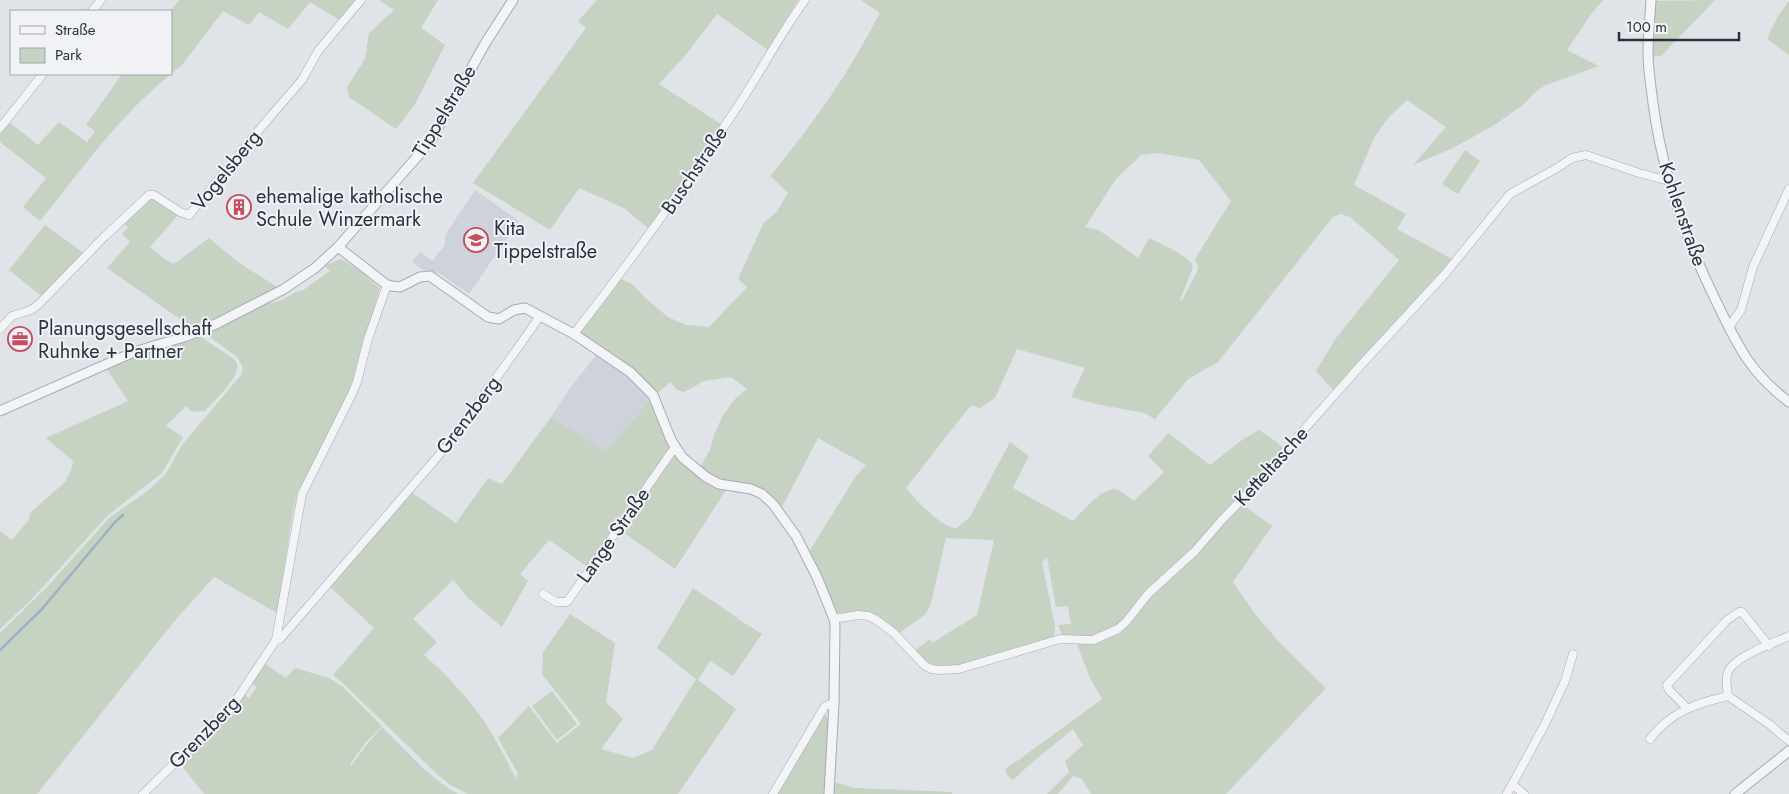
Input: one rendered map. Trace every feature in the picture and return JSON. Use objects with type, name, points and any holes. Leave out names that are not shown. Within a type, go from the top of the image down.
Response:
[{"type":"street","points":[[93,10],[101,0]]},
{"type":"street","name":"Vogelsberg","points":[[0,330],[12,316],[38,305],[104,236],[149,195],[154,194],[189,216],[263,124],[302,80],[318,51],[360,0]]},
{"type":"street","name":"Tippelstraße","points":[[0,411],[134,352],[187,336],[216,324],[289,286],[315,268],[338,247],[430,142],[486,42],[513,0]]},
{"type":"street","name":"Buschstraße","points":[[574,334],[679,195],[805,0]]},
{"type":"street","name":"Kohlenstraße","points":[[1651,0],[1648,54],[1650,80],[1660,148],[1668,181],[1691,246],[1729,327],[1754,370],[1789,402]]},
{"type":"street","points":[[0,128],[42,75]]},
{"type":"street","name":"Ketteltasche","points":[[834,619],[858,615],[875,619],[894,633],[924,665],[931,669],[939,670],[960,669],[1060,639],[1096,639],[1118,629],[1126,622],[1148,594],[1195,552],[1361,365],[1445,274],[1510,194],[1572,158],[1586,154],[1658,180],[1668,181]]},
{"type":"street","points":[[1729,327],[1741,310],[1754,267],[1789,190]]},
{"type":"street","points":[[338,247],[387,285],[400,287],[420,277],[430,276],[492,319],[501,319],[522,307],[574,334],[630,372],[647,388],[657,402],[674,447],[690,465],[718,484],[751,489],[768,498],[796,536],[805,552],[834,619],[836,633],[829,794]]},
{"type":"street","name":"Grenzberg","points":[[142,794],[231,708],[276,640],[302,494],[357,382],[368,339],[387,285]]},
{"type":"street","name":"Grenzberg","points":[[276,640],[280,638],[446,447],[540,316]]},
{"type":"street","name":"Lange Straße","points":[[542,594],[556,602],[567,602],[674,447]]},
{"type":"street","points":[[1687,708],[1669,690],[1667,685],[1727,620],[1742,612],[1768,646]]},
{"type":"street","points":[[1789,636],[1732,664],[1726,678],[1728,696],[1770,724],[1789,741]]},
{"type":"street","points":[[1507,794],[1549,716],[1565,681],[1573,654]]},
{"type":"street","points":[[1650,739],[1664,722],[1687,708],[1728,696]]},
{"type":"street","points":[[773,794],[825,706],[834,703]]},
{"type":"street","points":[[1735,794],[1789,751]]},
{"type":"street","points":[[1513,784],[1524,794]]},
{"type":"shaded area","name":"Kita Tippelstraße","points":[[475,190],[519,221],[469,294],[439,273],[425,271],[412,262],[420,252],[432,261],[445,245],[445,235]]},
{"type":"shaded area","points":[[597,354],[629,376],[651,399],[606,451],[551,417],[570,388]]},
{"type":"green space","points":[[179,0],[358,0],[341,21],[310,2],[288,29],[259,12],[249,25],[223,11],[182,65],[172,73],[172,10]]},
{"type":"green space","points":[[379,0],[438,0],[421,28],[445,45],[414,106],[396,129],[349,97],[347,87],[365,59],[369,33],[394,10]]},
{"type":"green space","points":[[597,0],[798,0],[768,50],[717,14],[684,57],[659,84],[721,124],[676,194],[650,230],[624,208],[579,188],[550,230],[473,183],[586,28],[578,21]]},
{"type":"green space","points":[[861,0],[1603,0],[1567,50],[1599,66],[1546,85],[1496,124],[1451,149],[1413,165],[1446,127],[1407,100],[1388,118],[1374,138],[1354,185],[1406,214],[1397,229],[1454,260],[1336,393],[1316,371],[1336,338],[1399,260],[1350,217],[1341,214],[1333,217],[1218,362],[1188,379],[1155,419],[1144,413],[1071,397],[1085,368],[1017,349],[995,398],[980,408],[971,405],[906,488],[930,513],[951,527],[957,528],[970,517],[1010,442],[1029,456],[1013,488],[1073,521],[1100,495],[1112,489],[1122,492],[1134,501],[1164,472],[1148,456],[1168,433],[1210,465],[1242,440],[1259,430],[1278,443],[1285,451],[1125,621],[1096,638],[1064,638],[1058,625],[1071,624],[1068,606],[1056,607],[1047,558],[1042,562],[1055,626],[1054,637],[954,667],[927,662],[914,651],[930,639],[932,643],[977,615],[994,540],[946,538],[931,603],[926,614],[898,634],[868,612],[842,614],[835,611],[809,552],[856,476],[866,465],[818,438],[781,509],[772,498],[713,477],[700,467],[710,450],[722,417],[735,399],[747,389],[731,377],[704,381],[684,392],[677,390],[670,382],[658,393],[611,354],[580,335],[579,331],[619,278],[632,284],[645,298],[668,317],[686,325],[709,327],[747,287],[738,279],[764,222],[776,213],[788,193],[770,176],[801,138],[830,97],[880,13]],"holes":[[[1157,153],[1199,160],[1231,201],[1195,259],[1198,266],[1197,272],[1182,300],[1180,300],[1193,267],[1186,258],[1149,238],[1138,258],[1099,230],[1085,227],[1116,179],[1141,155]]]},
{"type":"green space","points":[[1715,0],[1661,56],[1651,57],[1653,1]]},
{"type":"green space","points":[[1789,1],[1789,55],[1767,39],[1778,16]]},
{"type":"green space","points":[[121,75],[170,75],[152,90],[118,125],[40,221],[23,207],[46,178],[0,142],[0,134],[10,123],[38,145],[59,122],[87,142],[95,131],[86,125]]},
{"type":"green space","points":[[1465,150],[1480,161],[1458,194],[1442,184]]},
{"type":"green space","points":[[152,198],[179,214],[150,247],[166,260],[174,264],[209,238],[238,262],[277,287],[194,329],[107,268],[130,242],[122,234],[128,227],[122,223],[145,200]]},
{"type":"green space","points":[[45,225],[85,254],[44,298],[9,270]]},
{"type":"green space","points":[[341,259],[360,271],[380,288],[353,384],[330,433],[298,491],[293,511],[277,613],[214,577],[177,618],[37,794],[0,794],[0,633],[48,586],[109,518],[146,492],[165,475],[182,445],[241,375],[243,368],[237,357],[204,333],[260,305],[280,301],[300,290],[302,291],[330,271],[325,266]]},
{"type":"green space","points":[[198,335],[235,360],[237,368],[232,380],[205,411],[192,412],[186,406],[166,426],[183,437],[162,473],[107,516],[31,600],[0,629],[0,531],[12,540],[29,520],[30,513],[67,480],[66,478],[72,468],[73,461],[46,438],[128,401],[106,368],[124,359]]},
{"type":"green space","points":[[651,399],[670,449],[589,568],[549,540],[520,574],[528,581],[502,627],[468,598],[453,580],[413,619],[437,642],[424,655],[472,705],[494,737],[516,778],[518,774],[498,738],[529,706],[557,743],[581,724],[542,674],[543,652],[570,614],[615,643],[606,702],[623,719],[601,749],[633,758],[652,750],[696,679],[657,648],[693,588],[738,618],[730,630],[738,619],[762,634],[733,676],[710,661],[698,680],[736,709],[678,794],[468,794],[450,785],[438,775],[333,675],[374,628],[329,586],[411,492],[456,523],[488,478],[502,484],[551,417],[606,451]]},
{"type":"green space","points":[[674,454],[695,474],[726,490],[675,569],[620,530]]},
{"type":"green space","points":[[1242,504],[1272,526],[1233,582],[1255,614],[1279,642],[1326,688],[1226,794],[1091,794],[1082,779],[1073,776],[1058,794],[1047,794],[1069,772],[1065,761],[1083,745],[1073,729],[1013,780],[1006,774],[1006,768],[1102,699],[1091,680],[1076,642],[1121,629],[1148,596]]},
{"type":"green space","points":[[264,663],[286,678],[295,668],[329,678],[343,687],[382,726],[366,742],[350,764],[351,766],[382,727],[428,772],[458,794],[204,794],[178,761],[244,694],[249,698],[257,687],[251,683]]},
{"type":"green space","points":[[552,691],[577,724],[557,740],[532,706]]},
{"type":"green space","points":[[824,714],[828,718],[825,794],[776,794]]},
{"type":"green space","points":[[834,782],[855,788],[952,792],[952,794],[833,794]]},
{"type":"waterway","points":[[0,650],[42,609],[123,515]]},
{"type":"place","name":"ehemalige katholische Schule Winzermark","points":[[239,207]]},
{"type":"place","name":"Kita Tippelstraße","points":[[476,240]]},
{"type":"place","name":"Planungsgesellschaft Ruhnke + Partner","points":[[20,339]]}]
